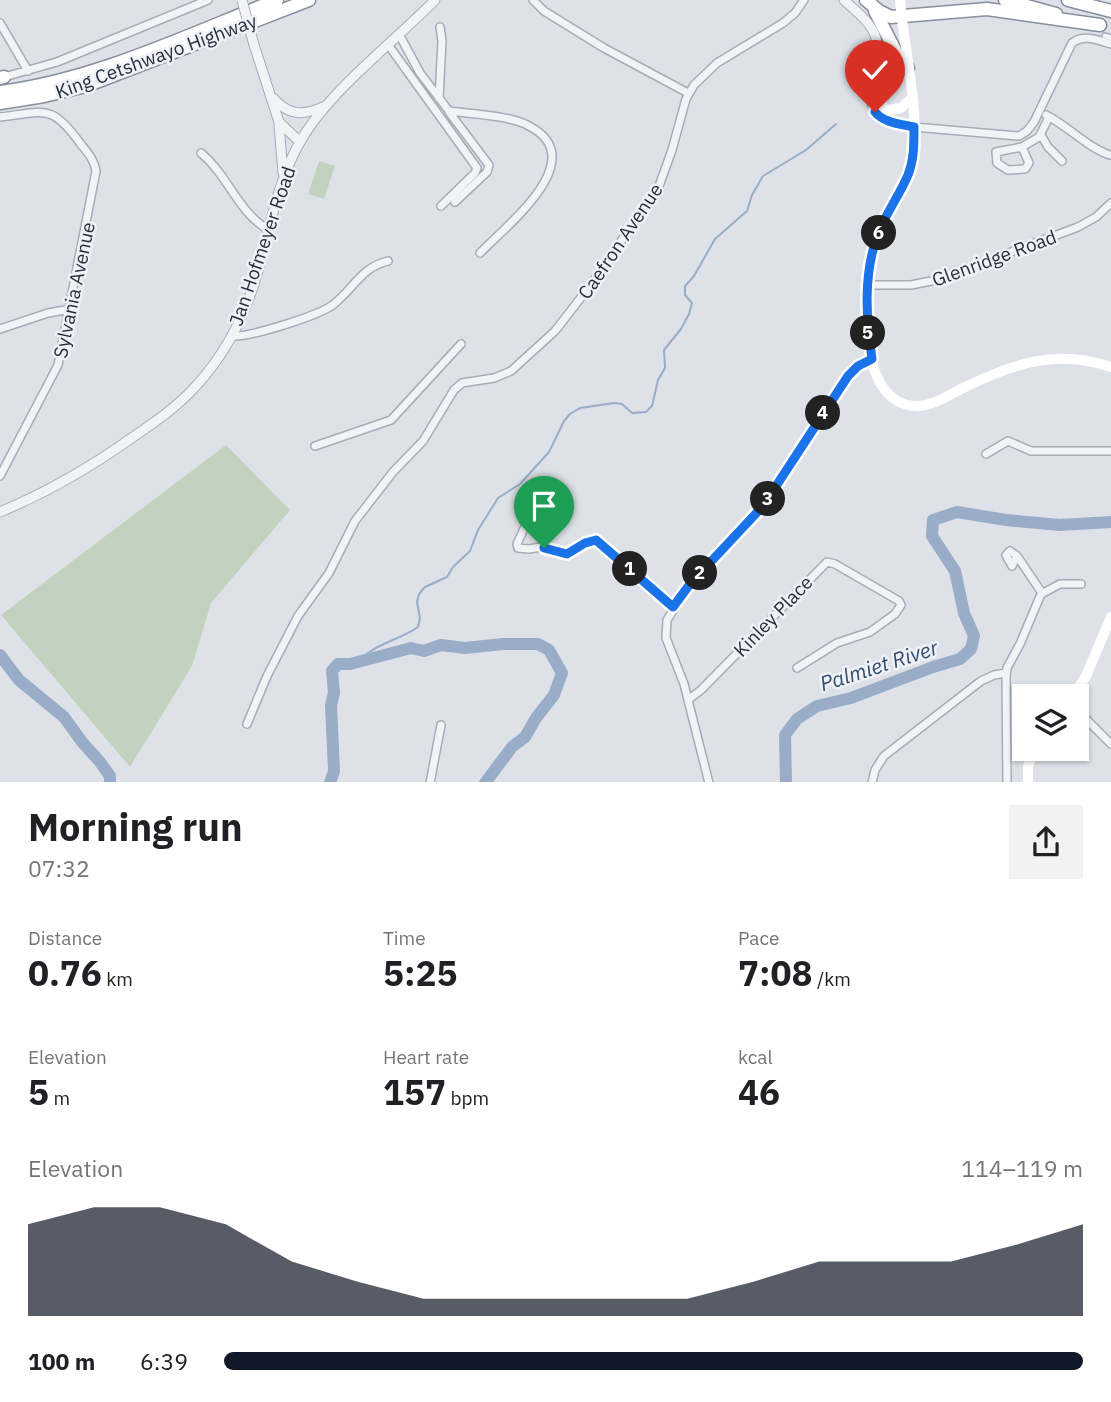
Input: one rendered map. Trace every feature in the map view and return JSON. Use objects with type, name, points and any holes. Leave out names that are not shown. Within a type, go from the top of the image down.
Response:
[{"type":"highway","name":"King Cetshwayo Highway","points":[[0,92],[51,84],[86,74],[277,0]]},
{"type":"highway","name":"King Cetshwayo Highway","points":[[0,103],[86,86],[309,0]]},
{"type":"highway","points":[[1005,0],[1107,32]]},
{"type":"highway","points":[[1070,0],[1111,10]]},
{"type":"highway","points":[[869,3],[885,15],[902,17],[986,9],[1107,32]]},
{"type":"highway","points":[[869,3],[888,32],[897,54],[908,68]]},
{"type":"main road","points":[[900,0],[914,127],[914,150],[909,170],[878,234],[871,260],[868,328],[872,359],[879,382],[889,396],[905,404],[918,406],[937,401],[998,372],[1033,361],[1064,358],[1111,367]]},
{"type":"main road","points":[[873,88],[878,101],[888,110],[901,108],[911,99]]},
{"type":"main road","points":[[1081,684],[1111,617]]},
{"type":"main road","points":[[1028,782],[1030,761]]},
{"type":"street","points":[[2,77],[29,71],[132,33],[208,0]]},
{"type":"street","points":[[242,0],[277,117],[283,149],[283,182]]},
{"type":"street","name":"Jan Hofmeyer Road","points":[[0,512],[70,478],[158,420],[196,386],[231,336],[252,289],[283,182],[300,142],[328,105],[435,0]]},
{"type":"street","points":[[533,0],[544,11],[604,48],[688,93]]},
{"type":"street","name":"Caefron Avenue","points":[[247,724],[267,676],[298,616],[329,573],[355,521],[393,472],[424,441],[454,390],[462,383],[505,374],[519,365],[555,331],[608,261],[662,179],[688,93],[708,69],[783,23],[795,13],[804,0]]},
{"type":"street","points":[[845,0],[875,34],[877,48],[873,106],[877,115],[914,127],[1019,136],[1031,127],[1072,43],[1087,38],[1111,44]]},
{"type":"street","points":[[0,23],[29,71]]},
{"type":"street","points":[[439,99],[442,41],[440,27]]},
{"type":"street","points":[[400,36],[420,73],[489,165],[487,172],[455,202]]},
{"type":"street","points":[[388,46],[477,169],[441,206]]},
{"type":"street","points":[[270,94],[283,108],[293,113],[312,113],[328,105]]},
{"type":"street","points":[[449,111],[526,124],[543,136],[551,150],[551,169],[543,186],[480,253]]},
{"type":"street","points":[[1039,111],[1065,125],[1097,150],[1110,155]]},
{"type":"street","name":"Sylvania Avenue","points":[[0,117],[41,113],[59,117],[92,158],[96,175],[71,309],[56,372],[0,476]]},
{"type":"street","points":[[277,117],[286,130],[300,142]]},
{"type":"street","points":[[1022,147],[1028,163],[1026,169],[1008,170],[997,163],[995,157],[998,151],[1022,147],[1041,135],[1049,117]]},
{"type":"street","points":[[1041,135],[1062,161]]},
{"type":"street","points":[[201,153],[215,167],[252,219],[269,230]]},
{"type":"street","name":"Glenridge Road","points":[[868,285],[911,285],[936,280],[1078,227],[1111,204]]},
{"type":"street","points":[[231,336],[249,336],[328,308],[371,267],[388,261]]},
{"type":"street","points":[[0,329],[55,311],[71,309]]},
{"type":"street","points":[[315,446],[391,420],[461,344]]},
{"type":"street","points":[[709,782],[689,699],[665,633],[667,620],[690,584],[763,506],[848,376],[858,366],[872,359]]},
{"type":"street","points":[[986,454],[1008,441],[1031,451],[1111,451]]},
{"type":"street","points":[[528,520],[517,544],[518,548],[541,547],[567,554],[596,540],[673,607]]},
{"type":"street","points":[[1017,555],[1042,593]]},
{"type":"street","name":"Kinley Place","points":[[689,699],[827,562],[899,601],[901,605],[898,611],[878,627],[862,636],[837,643],[797,668]]},
{"type":"street","points":[[1007,782],[1006,673],[1042,593],[1060,584],[1081,584]]},
{"type":"street","points":[[872,782],[879,763],[892,748],[981,681],[1006,673]]},
{"type":"street","points":[[1089,722],[1111,744]]},
{"type":"street","points":[[429,782],[441,724]]},
{"type":"green space","points":[[319,161],[335,166],[324,199],[308,194]]},
{"type":"green space","points":[[226,445],[290,510],[211,603],[192,666],[130,767],[1,615]]},
{"type":"waterway","points":[[358,662],[372,650],[418,627],[419,594],[425,587],[447,577],[453,567],[470,551],[478,530],[498,498],[520,484],[549,452],[570,414],[580,408],[614,403],[622,404],[632,413],[646,412],[652,406],[658,380],[665,368],[664,350],[689,314],[692,303],[685,295],[685,286],[694,276],[715,239],[747,211],[752,195],[763,176],[806,150],[836,124]]},
{"type":"waterway","name":"Palmiet River","points":[[786,782],[785,735],[797,719],[817,706],[851,698],[960,659],[971,649],[974,636],[964,613],[955,571],[932,536],[933,520],[957,512],[1060,525],[1111,522]]},
{"type":"waterway","name":"Palmiet River","points":[[330,782],[334,771],[332,671],[338,664],[350,664],[411,648],[424,651],[441,645],[465,648],[538,644],[549,650],[562,673],[554,695],[525,737],[512,747],[486,782]]},
{"type":"waterway","name":"Palmiet River","points":[[0,655],[19,680],[64,717],[110,776],[110,782]]},
{"type":"route","points":[[544,548],[567,554],[596,540],[673,607],[690,584],[763,506],[848,376],[858,366],[872,359],[867,322],[868,275],[884,218],[908,174],[914,144],[914,127],[880,118],[875,112]]}]
